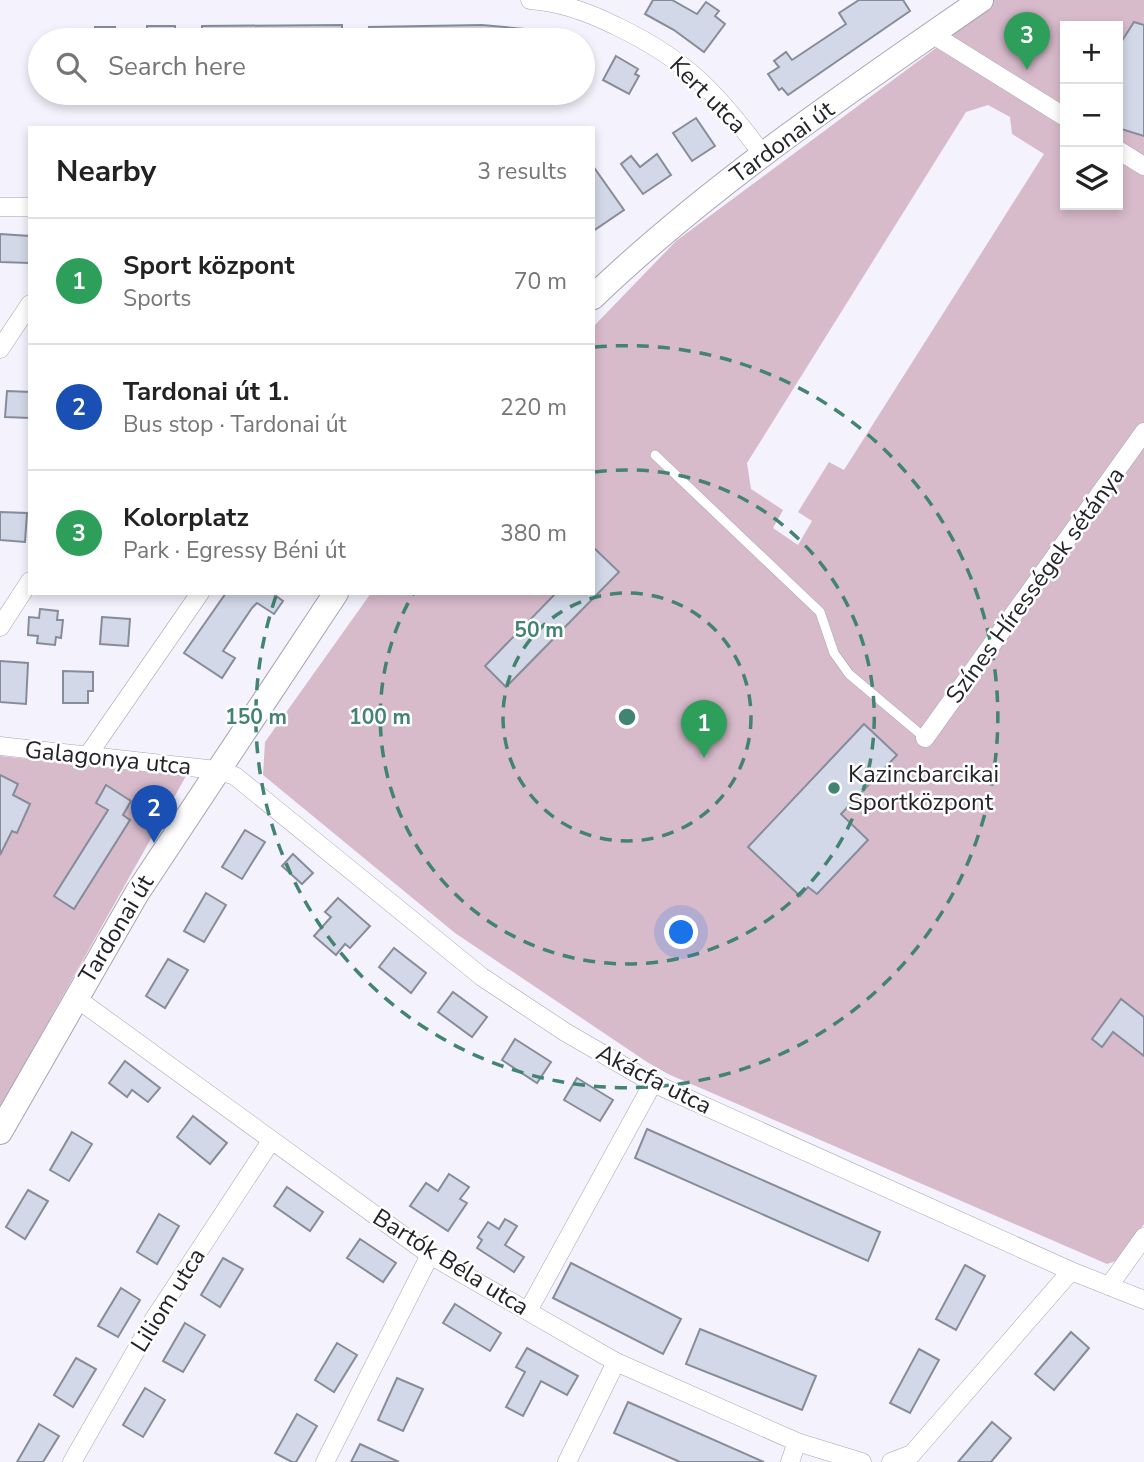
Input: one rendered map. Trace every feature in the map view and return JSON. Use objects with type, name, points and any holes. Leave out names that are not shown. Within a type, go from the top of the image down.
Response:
[{"type":"street","name":"Kert utca","points":[[530,0],[587,11],[654,44],[686,66],[729,109],[763,155]]},
{"type":"street","name":"Tardonai út","points":[[595,295],[652,240],[763,155],[981,0]]},
{"type":"street","points":[[932,34],[1060,114]]},
{"type":"street","points":[[1123,153],[1144,166]]},
{"type":"street","points":[[0,207],[28,207]]},
{"type":"street","points":[[0,349],[28,307]]},
{"type":"street","name":"Színes Hírességek sétánya","points":[[925,738],[1144,432]]},
{"type":"street","points":[[0,626],[28,584]]},
{"type":"street","points":[[88,755],[199,595]]},
{"type":"street","name":"Tardonai út","points":[[0,1132],[137,893],[216,770],[335,595]]},
{"type":"street","name":"Galagonya utca","points":[[0,746],[216,770]]},
{"type":"street","name":"Akácfa utca","points":[[216,770],[235,776],[248,786],[482,977],[565,1032],[653,1083],[1071,1271],[1144,1300]]},
{"type":"street","name":"Bartók Béla utca","points":[[76,998],[430,1255],[616,1362],[797,1443],[862,1462]]},
{"type":"street","points":[[528,1311],[653,1083]]},
{"type":"street","name":"Liliom utca","points":[[72,1462],[154,1318],[271,1141]]},
{"type":"street","points":[[1110,1286],[1144,1237]]},
{"type":"street","points":[[326,1462],[430,1255]]},
{"type":"street","points":[[891,1462],[912,1454],[1071,1271]]},
{"type":"street","points":[[567,1462],[616,1362]]},
{"type":"street","points":[[790,1462],[797,1443]]},
{"type":"lane","points":[[655,455],[820,612],[834,653],[849,674],[925,738]]},
{"type":"shaded area","points":[[987,0],[1144,0],[1144,166],[1123,153],[1123,21],[1060,21],[1060,114],[972,68],[1060,123],[1060,210],[1123,210],[1123,162],[1144,175],[1144,1224],[1119,1260],[1107,1264],[668,1074],[455,933],[263,775],[265,742],[370,595],[595,595],[595,325],[676,241],[944,42]],"holes":[[[988,105],[1010,117],[1012,134],[1044,154],[844,470],[829,462],[798,512],[812,521],[798,545],[773,528],[783,510],[751,489],[747,463],[966,112]]]},
{"type":"shaded area","points":[[0,756],[186,776],[0,1108]]},
{"type":"building","points":[[653,0],[672,0],[697,14],[706,2],[719,11],[715,16],[725,24],[704,52],[674,30],[645,14]]},
{"type":"building","points":[[859,0],[903,0],[910,11],[788,95],[782,88],[779,90],[768,74],[779,67],[774,61],[786,52],[792,60],[846,24],[839,13]]},
{"type":"building","points":[[1134,22],[1144,25],[1144,136],[1123,130],[1123,39]]},
{"type":"building","points":[[342,25],[342,28],[202,28]]},
{"type":"building","points":[[482,25],[514,28],[369,28]]},
{"type":"building","points":[[147,26],[175,26],[175,28]]},
{"type":"building","points":[[616,56],[638,69],[635,74],[639,76],[629,94],[603,80]]},
{"type":"building","points":[[696,118],[715,146],[692,161],[673,133]]},
{"type":"building","points":[[657,154],[671,175],[643,194],[621,164],[631,156],[640,167]]},
{"type":"building","points":[[595,169],[624,210],[595,230]]},
{"type":"building","points":[[0,234],[28,236],[28,263],[0,262]]},
{"type":"building","points":[[7,391],[28,392],[28,418],[5,417]]},
{"type":"building","points":[[0,512],[27,513],[25,542],[0,540]]},
{"type":"building","points":[[595,549],[619,572],[506,687],[485,666],[554,595],[595,595]]},
{"type":"building","points":[[225,595],[275,595],[283,601],[274,614],[257,603],[252,608],[223,651],[235,658],[222,678],[184,653]]},
{"type":"building","points":[[40,609],[58,611],[57,620],[63,620],[61,638],[56,637],[55,645],[37,643],[38,636],[28,635],[29,617],[39,618]]},
{"type":"building","points":[[102,617],[130,619],[128,646],[100,644]]},
{"type":"building","points":[[0,661],[28,663],[26,704],[0,702]]},
{"type":"building","points":[[63,671],[93,672],[93,691],[88,691],[88,703],[63,703]]},
{"type":"building","name":"Kazincbarcikai Sportközpont","points":[[864,724],[897,755],[841,814],[868,840],[817,894],[808,887],[800,896],[748,847]]},
{"type":"building","points":[[0,775],[18,784],[13,795],[30,804],[17,833],[12,831],[0,855]]},
{"type":"building","points":[[106,785],[131,801],[123,815],[130,820],[74,909],[54,896],[108,810],[96,803]]},
{"type":"building","points":[[245,830],[265,842],[242,879],[222,867]]},
{"type":"building","points":[[293,854],[313,873],[302,884],[282,866]]},
{"type":"building","points":[[206,893],[226,905],[204,942],[184,931]]},
{"type":"building","points":[[338,898],[370,926],[350,948],[345,944],[336,955],[314,936],[331,917],[325,912]]},
{"type":"building","points":[[394,948],[426,973],[411,993],[379,967]]},
{"type":"building","points":[[168,959],[188,970],[165,1008],[146,996]]},
{"type":"building","points":[[453,992],[487,1017],[472,1037],[438,1012]]},
{"type":"building","points":[[1121,999],[1144,1017],[1144,1056],[1113,1032],[1102,1047],[1092,1039]]},
{"type":"building","points":[[515,1039],[551,1062],[537,1083],[502,1060]]},
{"type":"building","points":[[125,1061],[160,1088],[148,1102],[132,1090],[127,1097],[109,1083]]},
{"type":"building","points":[[577,1078],[613,1100],[600,1121],[564,1100]]},
{"type":"building","points":[[193,1116],[227,1143],[210,1164],[177,1137]]},
{"type":"building","points":[[647,1129],[880,1232],[868,1261],[635,1158]]},
{"type":"building","points":[[72,1132],[92,1144],[69,1181],[50,1170]]},
{"type":"building","points":[[449,1174],[469,1187],[460,1199],[467,1203],[448,1231],[410,1206],[426,1183],[438,1191]]},
{"type":"building","points":[[287,1187],[323,1212],[310,1231],[274,1206]]},
{"type":"building","points":[[28,1190],[48,1201],[25,1239],[6,1227]]},
{"type":"building","points":[[159,1214],[179,1226],[157,1264],[137,1252]]},
{"type":"building","points":[[505,1219],[517,1226],[505,1245],[524,1257],[514,1272],[477,1248],[482,1240],[478,1237],[488,1222],[499,1229]]},
{"type":"building","points":[[360,1239],[396,1263],[383,1282],[347,1258]]},
{"type":"building","points":[[223,1258],[243,1269],[220,1307],[201,1295]]},
{"type":"building","points":[[571,1263],[681,1319],[663,1354],[553,1298]]},
{"type":"building","points":[[965,1265],[985,1276],[956,1330],[936,1319]]},
{"type":"building","points":[[121,1288],[140,1300],[118,1337],[98,1326]]},
{"type":"building","points":[[455,1304],[501,1333],[490,1351],[443,1323]]},
{"type":"building","points":[[185,1323],[205,1335],[183,1372],[163,1361]]},
{"type":"building","points":[[700,1329],[816,1376],[802,1410],[686,1364]]},
{"type":"building","points":[[1071,1332],[1089,1348],[1054,1390],[1035,1374]]},
{"type":"building","points":[[337,1343],[357,1355],[334,1392],[315,1380]]},
{"type":"building","points":[[527,1348],[578,1376],[567,1395],[541,1381],[523,1416],[506,1407],[525,1372],[516,1367]]},
{"type":"building","points":[[919,1349],[939,1360],[910,1413],[890,1403]]},
{"type":"building","points":[[76,1358],[96,1369],[73,1407],[54,1395]]},
{"type":"building","points":[[397,1378],[423,1389],[403,1431],[378,1420]]},
{"type":"building","points":[[145,1388],[165,1400],[143,1437],[123,1425]]},
{"type":"building","points":[[628,1402],[764,1462],[680,1462],[614,1433]]},
{"type":"building","points":[[297,1414],[317,1426],[296,1462],[292,1462],[275,1453]]},
{"type":"building","points":[[992,1422],[1011,1438],[991,1462],[958,1462]]},
{"type":"building","points":[[39,1424],[59,1436],[43,1462],[17,1462]]},
{"type":"building","points":[[360,1444],[399,1462],[351,1462]]},
{"type":"place","name":"Kolorplatz","points":[[1027,70]]},
{"type":"place","name":"Sport központ","points":[[704,758]]},
{"type":"place","name":"Kazincbarcikai Sportközpont","points":[[834,788]]},
{"type":"place","name":"Tardonai út 1.","points":[[154,843]]}]
